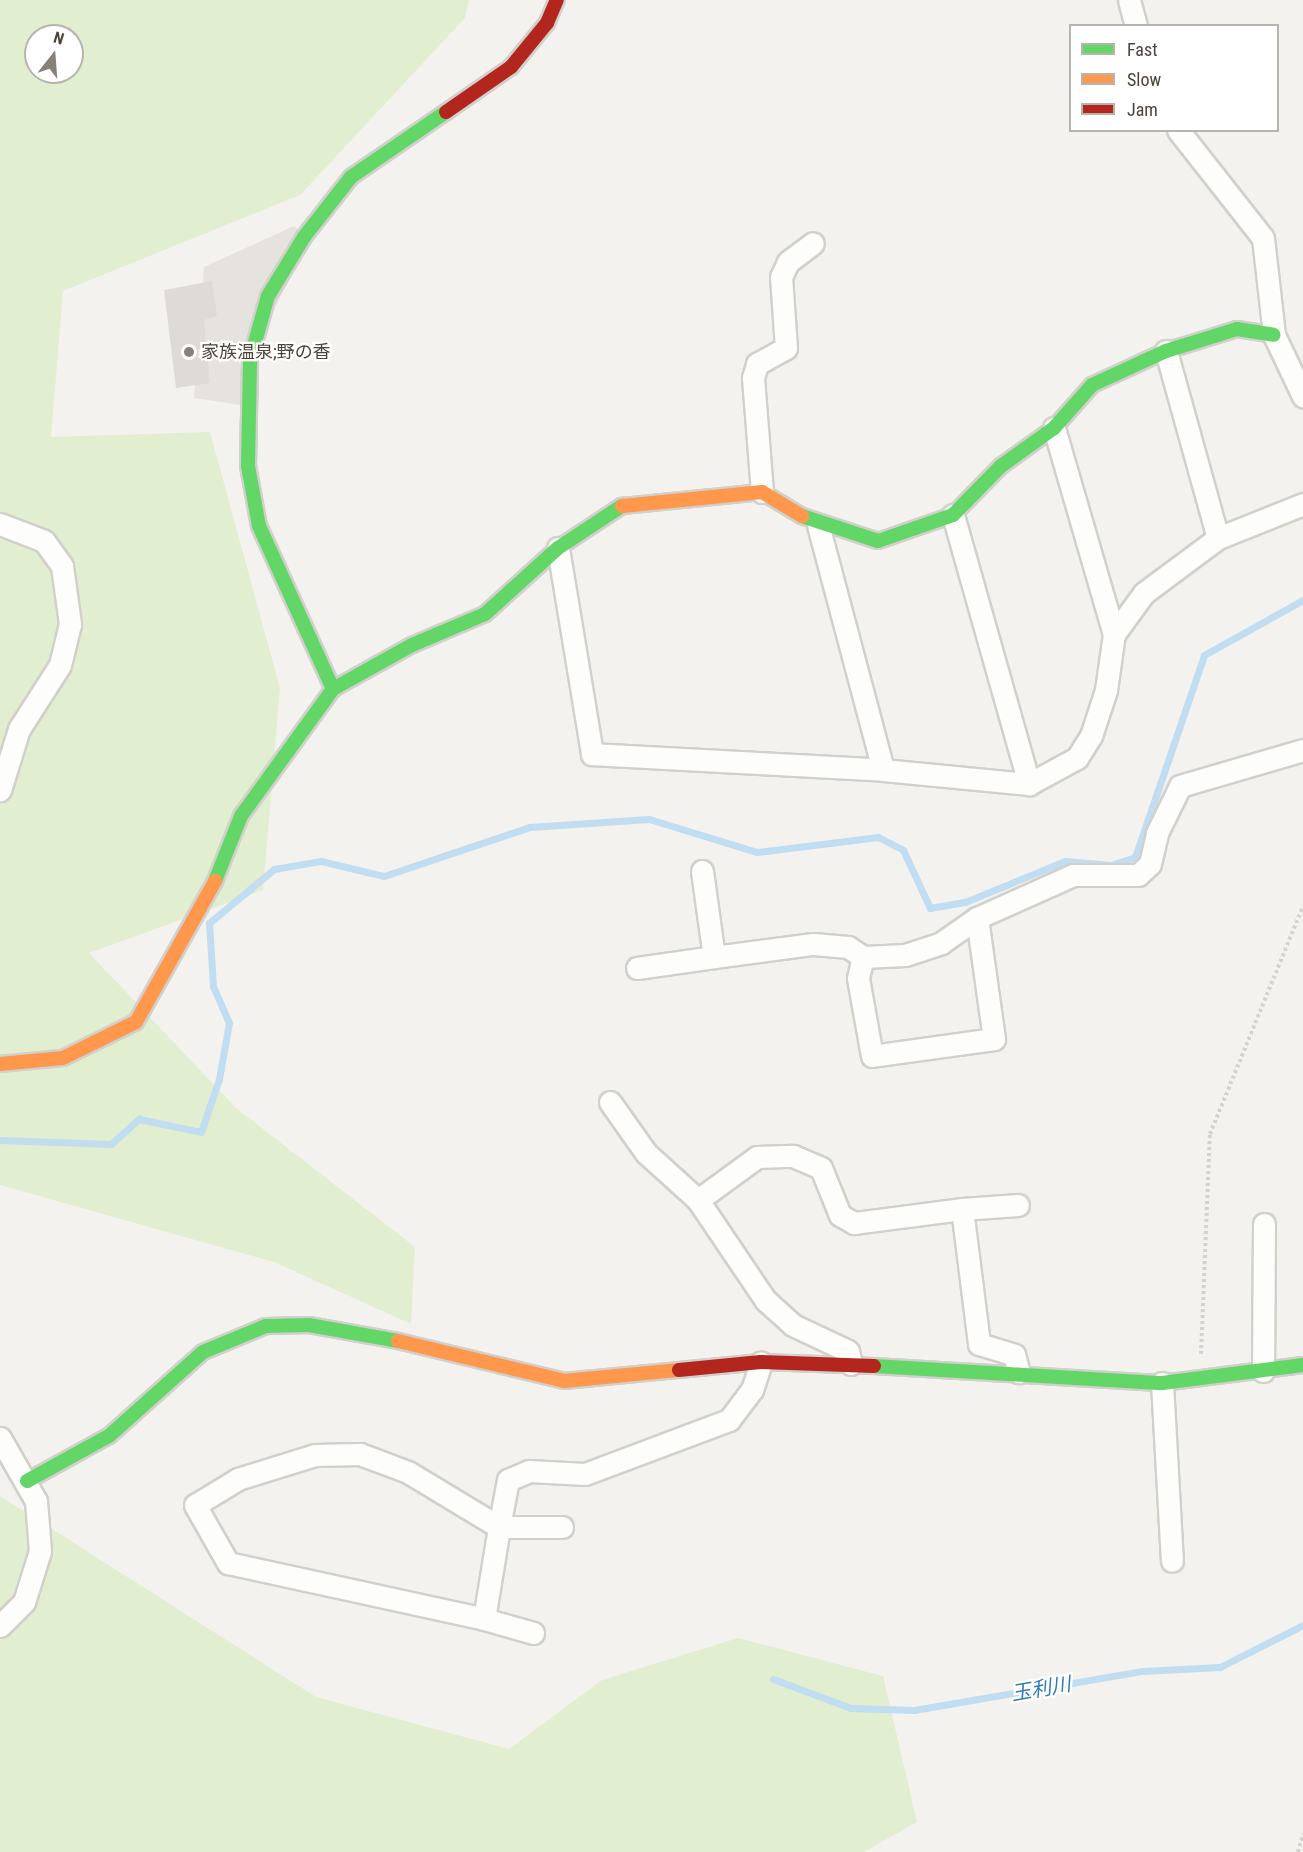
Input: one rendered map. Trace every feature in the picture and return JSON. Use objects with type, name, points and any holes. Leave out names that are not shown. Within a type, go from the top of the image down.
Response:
[{"type":"street","points":[[333,689],[259,526],[248,466],[250,360],[268,296],[304,237],[351,177],[511,67],[547,23],[556,0]]},
{"type":"street","points":[[1129,0],[1135,24]]},
{"type":"street","points":[[1180,132],[1263,238],[1274,334],[1303,396]]},
{"type":"street","points":[[762,492],[753,378],[757,364],[786,348],[781,277],[788,262],[813,243]]},
{"type":"street","points":[[0,1064],[63,1058],[136,1022],[206,906],[241,816],[333,689],[412,645],[485,614],[558,548],[615,507],[762,492],[818,525],[878,541],[953,515],[1001,466],[1054,428],[1082,392],[1166,351],[1237,329],[1274,334]]},
{"type":"street","points":[[1166,351],[1218,538]]},
{"type":"street","points":[[558,548],[592,753],[884,770],[1029,784],[1077,758],[1091,736],[1106,690],[1114,634],[1054,428]]},
{"type":"street","points":[[1114,634],[1144,593],[1218,538],[1303,504]]},
{"type":"street","points":[[953,515],[1029,784]]},
{"type":"street","points":[[0,524],[44,541],[62,566],[70,624],[60,665],[19,729],[0,790]]},
{"type":"street","points":[[818,525],[884,770]]},
{"type":"street","points":[[637,968],[813,944],[848,947],[862,957],[904,955],[941,943],[977,918],[1073,875],[1138,875],[1150,864],[1157,833],[1180,786],[1303,750]]},
{"type":"street","points":[[702,871],[714,957]]},
{"type":"street","points":[[862,957],[858,978],[872,1056],[994,1040],[977,918]]},
{"type":"street","points":[[610,1102],[646,1153],[698,1200],[766,1301],[794,1325],[848,1351],[851,1364]]},
{"type":"street","points":[[698,1200],[757,1157],[793,1156],[821,1168],[840,1215],[854,1222],[1018,1204]]},
{"type":"street","points":[[962,1209],[980,1344],[1014,1355],[1019,1372]]},
{"type":"street","points":[[1263,1371],[1264,1224]]},
{"type":"street","points":[[27,1481],[109,1436],[203,1352],[266,1326],[309,1325],[392,1340],[564,1381],[761,1362],[1019,1372],[1162,1383],[1201,1376],[1303,1365]]},
{"type":"street","points":[[484,1620],[508,1480],[529,1471],[585,1474],[729,1420],[752,1390],[761,1362]]},
{"type":"street","points":[[1162,1383],[1172,1561]]},
{"type":"street","points":[[0,1438],[27,1481],[36,1501],[40,1551],[24,1602],[0,1626]]},
{"type":"street","points":[[533,1633],[228,1563],[195,1505],[238,1479],[315,1455],[360,1454],[408,1472],[499,1527],[562,1527]]},
{"type":"path","points":[[1201,1376],[1210,1134],[1303,906]]},
{"type":"path","points":[[1298,1852],[1303,1834]]},
{"type":"green space","points":[[0,0],[469,0],[465,18],[300,195],[63,291],[51,437],[210,432],[280,688],[263,890],[89,953],[236,1108],[415,1247],[411,1324],[274,1262],[0,1185]]},
{"type":"green space","points":[[0,1496],[316,1697],[509,1749],[602,1680],[738,1638],[883,1676],[917,1822],[864,1852],[0,1852]]},
{"type":"shaded area","points":[[294,226],[310,240],[269,319],[247,406],[194,398],[204,267]]},
{"type":"building","name":"家族温泉;野の香","points":[[212,281],[217,316],[204,320],[210,383],[176,388],[164,290]]},
{"type":"waterway","points":[[0,1140],[111,1144],[139,1119],[201,1132],[219,1079],[229,1023],[213,986],[209,923],[274,869],[321,861],[384,876],[530,827],[649,819],[757,852],[878,837],[903,850],[930,908],[965,902],[1065,861],[1111,865],[1135,857],[1204,655],[1303,600]]},
{"type":"waterway","name":"玉利川","points":[[773,1679],[851,1708],[914,1710],[1143,1671],[1220,1667],[1303,1625]]},
{"type":"traffic: fast","points":[[333,689],[259,526],[248,466],[250,360],[268,296],[304,237],[351,177],[446,112]]},
{"type":"traffic: fast","points":[[802,516],[878,541],[953,515],[1001,466],[1054,428],[1092,385],[1166,351],[1237,329],[1274,335]]},
{"type":"traffic: fast","points":[[215,881],[241,816],[333,689],[412,645],[485,614],[558,548],[622,506]]},
{"type":"traffic: fast","points":[[27,1481],[109,1436],[203,1352],[266,1326],[309,1325],[398,1341]]},
{"type":"traffic: fast","points":[[874,1366],[1162,1383],[1303,1365]]},
{"type":"traffic: slow","points":[[622,506],[762,492],[802,516]]},
{"type":"traffic: slow","points":[[0,1064],[63,1058],[136,1022],[215,881]]},
{"type":"traffic: slow","points":[[398,1341],[564,1381],[679,1370]]},
{"type":"traffic: jam","points":[[446,112],[511,67],[547,23],[557,0]]},
{"type":"traffic: jam","points":[[679,1370],[761,1362],[874,1366]]},
{"type":"place","name":"家族温泉;野の香","points":[[189,352]]}]
